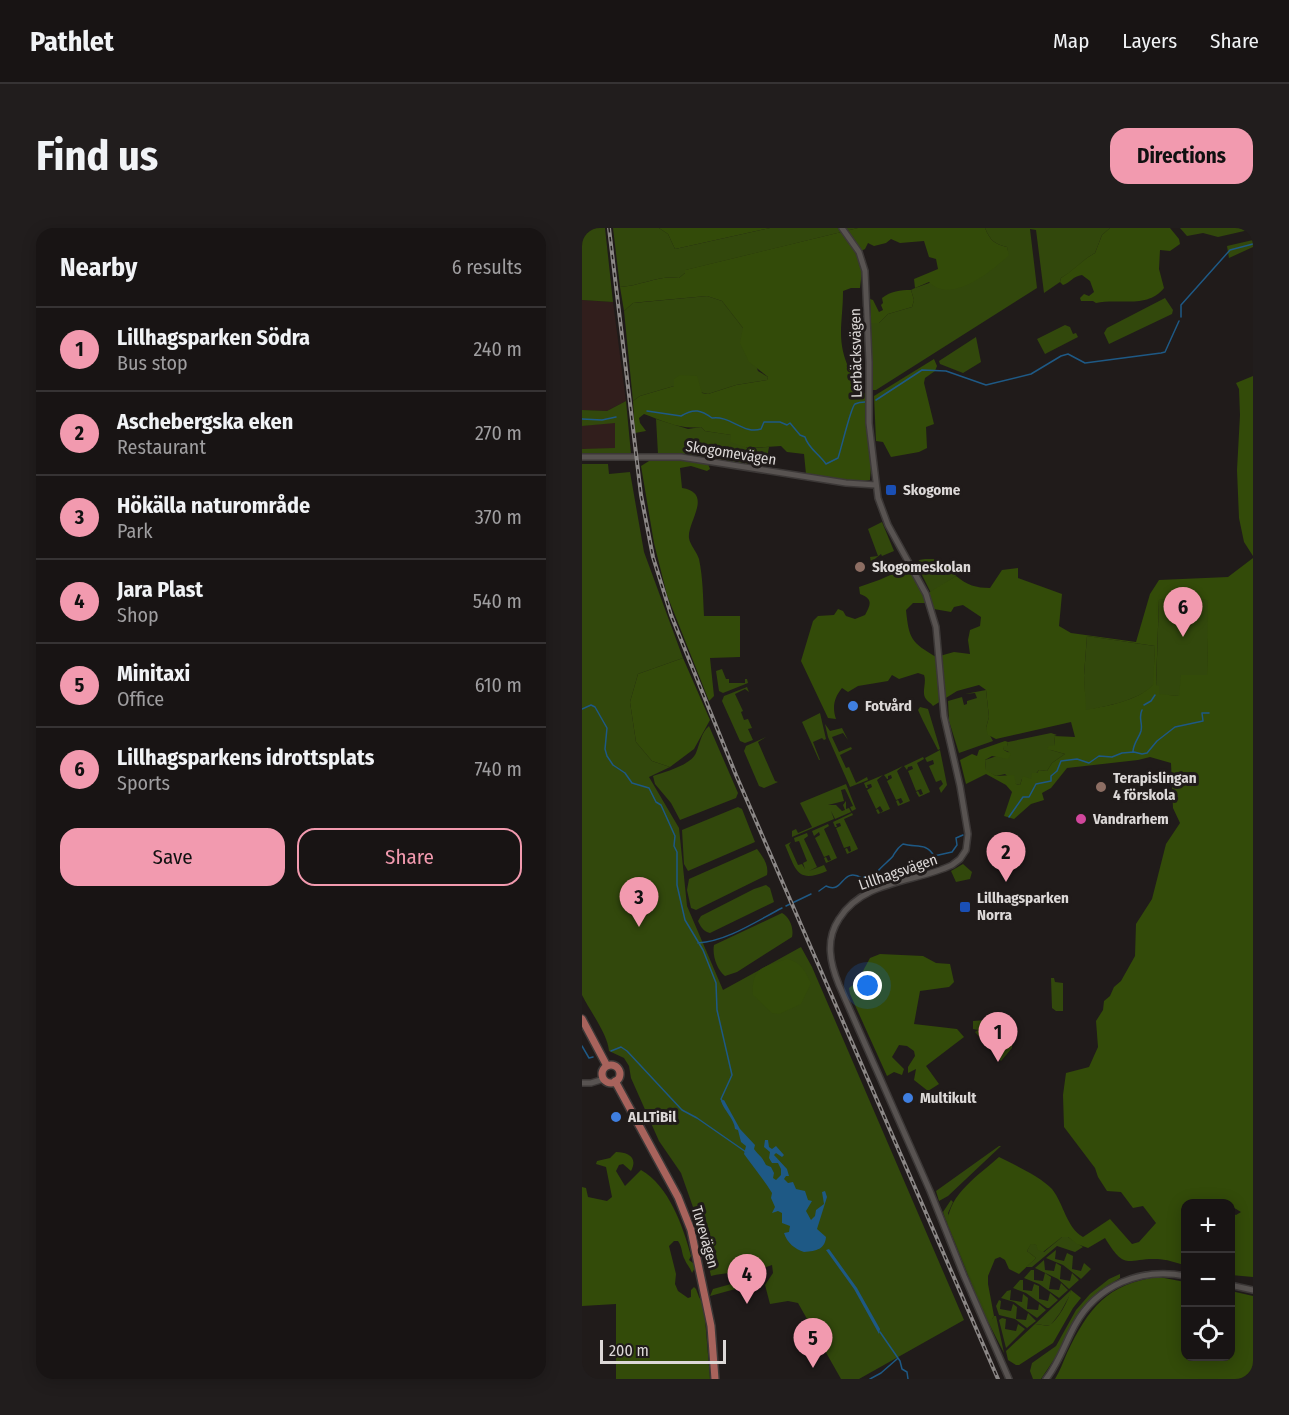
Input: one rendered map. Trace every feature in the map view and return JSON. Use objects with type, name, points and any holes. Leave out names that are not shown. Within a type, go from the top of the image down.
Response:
[{"type":"main road","name":"Tuvevägen","points":[[582,1019],[607,1066],[614,1066],[619,1070],[619,1076],[615,1081],[678,1197],[692,1230],[711,1326],[715,1379]]},
{"type":"main road","points":[[607,1066],[603,1073],[604,1079],[609,1082],[615,1081]]},
{"type":"street","name":"Lerbäcksvägen","points":[[842,228],[860,252],[865,272],[869,423],[876,485]]},
{"type":"street","name":"Skogomevägen","points":[[582,457],[681,457],[846,483],[876,485]]},
{"type":"street","name":"Lillhagsvägen","points":[[876,485],[888,525],[921,584],[935,618],[943,710],[960,786],[968,834],[967,847],[964,855],[952,866],[881,888],[857,899],[842,913],[834,928],[830,942],[831,960],[834,974],[852,1017],[1011,1379]]},
{"type":"street","points":[[582,1083],[604,1079]]},
{"type":"street","points":[[1047,1379],[1079,1318],[1089,1304],[1102,1293],[1125,1280],[1144,1274],[1181,1276]]},
{"type":"street","points":[[1235,1286],[1253,1290]]},
{"type":"shaded area","points":[[582,300],[613,302],[626,401],[607,411],[582,410]]},
{"type":"shaded area","points":[[615,422],[615,449],[582,449],[582,426]]},
{"type":"green space","points":[[582,228],[605,228],[613,302],[582,300]]},
{"type":"green space","points":[[613,228],[659,228],[668,234],[675,249],[770,228],[858,228],[686,270],[679,278],[664,278],[620,287]]},
{"type":"green space","points":[[659,228],[770,228],[675,249],[668,234]]},
{"type":"green space","points":[[858,228],[985,228],[993,241],[1007,247],[1009,255],[982,277],[959,288],[948,290],[938,288],[929,282],[915,288],[914,279],[938,269],[936,259],[929,257],[924,241],[900,243],[891,239],[874,246],[868,243],[865,249],[857,253],[862,271],[860,288],[843,291],[841,342],[851,373],[859,388],[867,395],[870,480],[859,482],[806,474],[804,454],[787,452],[781,446],[748,448],[730,442],[731,435],[705,431],[701,427],[679,426],[644,414],[639,418],[646,431],[635,433],[633,401],[640,396],[674,386],[674,379],[680,375],[697,376],[702,393],[708,394],[736,385],[767,380],[768,377],[749,362],[740,343],[743,328],[722,301],[707,296],[642,302],[633,303],[624,311],[620,287],[664,278],[679,278],[685,270]]},
{"type":"green space","points":[[985,228],[1110,228],[1102,235],[1095,253],[1044,293],[1036,230],[1030,229],[1037,288],[876,390],[872,390],[871,323],[879,323],[888,314],[912,307],[914,300],[911,290],[915,288],[1008,255],[1007,247],[993,241]]},
{"type":"green space","points":[[1110,228],[1170,228],[1179,239],[1180,244],[1170,251],[1160,250],[1159,269],[1164,288],[1157,294],[1141,301],[1096,303],[1081,301],[1080,298],[1084,294],[1089,296],[1094,292],[1090,281],[1082,275],[1063,285],[1060,282],[1061,278],[1095,253],[1102,235]]},
{"type":"green space","points":[[1180,228],[1253,229],[1218,237],[1203,233],[1187,236]]},
{"type":"green space","points":[[1253,240],[1253,247],[1229,258],[1227,246]]},
{"type":"green space","points":[[911,290],[914,300],[912,307],[888,314],[879,323],[871,323],[870,299],[873,300],[879,312],[883,310],[882,298],[896,291]]},
{"type":"green space","points":[[707,296],[722,301],[743,328],[758,371],[768,377],[767,380],[736,385],[708,394],[674,386],[640,396],[633,401],[624,311],[633,303]]},
{"type":"green space","points":[[1165,298],[1173,310],[1172,314],[1109,344],[1104,333],[1107,328]]},
{"type":"green space","points":[[1065,325],[1070,327],[1073,334],[1076,333],[1078,337],[1045,354],[1037,339]]},
{"type":"green space","points":[[976,337],[981,362],[963,373],[940,364],[939,361]]},
{"type":"green space","points":[[934,359],[937,366],[935,371],[925,378],[924,383],[934,424],[926,427],[927,448],[919,452],[891,457],[883,442],[876,441],[874,396]]},
{"type":"green space","points":[[1253,376],[1253,556],[1244,542],[1239,518],[1237,470],[1240,415],[1239,389],[1236,383]]},
{"type":"green space","points":[[626,401],[631,454],[582,455],[582,449],[615,448],[615,423],[582,426],[582,410],[607,411]]},
{"type":"green space","points":[[656,419],[688,429],[701,427],[705,431],[732,435],[747,448],[769,447],[765,468],[705,458],[658,454]]},
{"type":"green space","points":[[683,460],[708,464],[710,469],[707,471],[691,466],[680,468],[682,488],[691,491],[698,502],[689,538],[699,559],[704,616],[740,616],[740,657],[710,658],[714,696],[709,701],[667,595],[654,543],[641,466],[649,461]]},
{"type":"green space","points":[[582,464],[608,464],[609,474],[630,472],[644,552],[683,658],[638,674],[630,702],[636,742],[652,761],[670,767],[649,777],[679,828],[687,906],[723,990],[801,947],[812,967],[964,1320],[859,1379],[841,1379],[798,1303],[788,1301],[770,1304],[765,1285],[773,1273],[772,1265],[711,1276],[700,1227],[681,1173],[659,1141],[631,1078],[629,1066],[624,1058],[609,1051],[602,1030],[582,995]]},
{"type":"green space","points":[[882,522],[894,551],[882,556],[881,554],[871,562],[870,557],[878,556],[868,529]]},
{"type":"green space","points":[[1253,558],[1253,1277],[1235,1275],[1235,1215],[1241,1212],[1235,1208],[1235,1199],[1181,1199],[1181,1264],[1160,1259],[1127,1261],[1112,1249],[1105,1238],[1088,1248],[1068,1237],[1062,1237],[1043,1252],[1038,1250],[1036,1245],[1031,1244],[1027,1251],[1036,1258],[1019,1274],[1009,1269],[1005,1260],[1000,1257],[995,1259],[988,1276],[994,1316],[989,1320],[948,1225],[952,1205],[958,1195],[999,1157],[1047,1184],[1056,1195],[1077,1233],[1083,1237],[1110,1219],[1132,1244],[1139,1242],[1156,1223],[1143,1206],[1133,1208],[1121,1192],[1107,1191],[1095,1168],[1064,1127],[1063,1095],[1066,1073],[1089,1067],[1098,1047],[1096,1021],[1103,1010],[1104,1001],[1121,981],[1135,956],[1136,924],[1152,899],[1166,844],[1180,823],[1173,808],[1171,763],[1150,757],[1067,768],[1051,788],[1042,793],[1044,800],[1031,804],[1014,819],[1004,816],[1012,792],[1006,785],[986,774],[966,784],[960,760],[972,754],[977,756],[979,750],[1008,742],[1007,746],[1003,746],[1004,750],[1011,754],[1008,759],[992,756],[985,760],[986,770],[996,776],[1014,775],[1016,784],[1020,785],[1023,776],[1031,779],[1032,773],[1037,773],[1039,770],[1047,771],[1052,763],[1065,754],[1047,749],[1055,745],[1054,736],[1075,737],[1071,722],[996,739],[988,735],[986,728],[989,717],[986,690],[979,685],[957,691],[933,706],[925,697],[924,675],[918,673],[899,679],[892,675],[888,681],[858,686],[848,692],[842,688],[834,703],[836,719],[828,718],[801,661],[813,621],[818,616],[834,615],[838,609],[846,616],[855,619],[865,615],[870,602],[860,594],[859,587],[909,567],[925,595],[956,576],[972,585],[990,588],[1002,570],[1018,568],[1018,578],[1062,594],[1059,626],[1071,633],[1136,642],[1150,594],[1159,580],[1228,577]],"holes":[[[1159,599],[1208,600],[1207,675],[1181,675],[1179,696],[1159,694],[1159,686],[1156,685]],[[913,603],[928,603],[934,609],[951,612],[954,607],[963,605],[981,617],[980,626],[970,630],[968,640],[970,654],[954,652],[936,657],[916,643],[910,634],[906,610]],[[1087,636],[1155,646],[1153,685],[1130,699],[1086,710],[1084,675]]]},
{"type":"green space","points":[[934,559],[951,567],[956,576],[931,593],[918,567],[919,560]]},
{"type":"green space","points":[[1159,599],[1209,600],[1207,675],[1179,696],[1159,695],[1156,686]]},
{"type":"green space","points":[[1087,636],[1155,646],[1154,685],[1130,699],[1085,711],[1084,675]]},
{"type":"green space","points":[[683,658],[710,720],[694,749],[670,767],[652,761],[636,742],[630,702],[638,674]]},
{"type":"green space","points":[[722,669],[729,683],[745,683],[747,679],[748,683],[723,693],[719,691],[716,671]]},
{"type":"green space","points":[[747,687],[749,692],[745,689],[735,694],[743,711],[741,712],[744,720],[748,719],[752,728],[748,729],[753,740],[745,743],[740,741],[722,701],[724,696]]},
{"type":"green space","points":[[986,690],[989,717],[986,728],[993,741],[959,753],[949,721],[948,701],[962,697],[964,705],[967,701],[977,698],[975,693],[965,694]]},
{"type":"green space","points":[[920,707],[928,709],[940,749],[938,750],[918,710]]},
{"type":"green space","points":[[820,713],[826,739],[822,738],[813,742],[819,760],[802,722]]},
{"type":"green space","points":[[825,724],[830,731],[842,728],[848,740],[843,733],[832,737],[839,752],[851,747],[852,749],[840,755],[846,768],[849,767],[856,783],[867,777],[868,780],[850,787],[828,737]]},
{"type":"green space","points":[[709,726],[738,793],[736,798],[680,820],[671,803],[655,784],[653,776],[677,768],[689,761],[696,753],[702,735]]},
{"type":"green space","points":[[1051,733],[1057,735],[1054,736],[1055,745],[1051,750],[1065,754],[1052,763],[1047,771],[1039,770],[1031,780],[1022,779],[1020,785],[1005,774],[996,776],[986,771],[985,760],[1009,752],[1004,750],[1002,745],[1007,746],[1008,742]]},
{"type":"green space","points":[[766,737],[758,742],[775,781],[778,782],[764,788],[759,786],[744,751],[746,746]]},
{"type":"green space","points":[[940,750],[947,785],[941,793],[939,788],[943,784],[941,780],[936,782],[929,766],[934,764],[933,760],[927,762],[925,758]]},
{"type":"green space","points":[[923,757],[924,759],[917,763],[930,792],[919,797],[916,792],[923,794],[921,789],[916,791],[908,771],[913,769],[912,766],[907,770],[904,766]]},
{"type":"green space","points":[[903,766],[897,771],[910,801],[898,806],[896,801],[898,800],[900,804],[903,802],[901,798],[896,800],[887,781],[892,778],[891,775],[887,779],[884,775]]},
{"type":"green space","points":[[883,775],[877,780],[890,809],[878,814],[876,810],[878,809],[880,813],[883,811],[880,806],[876,809],[867,790],[872,787],[871,784],[866,788],[864,783]]},
{"type":"green space","points":[[846,784],[856,809],[852,811],[850,807],[853,806],[845,789],[841,790],[844,801],[828,805],[836,805],[842,811],[845,810],[843,805],[846,801],[846,809],[849,808],[851,812],[835,819],[831,811],[834,819],[792,837],[792,831],[796,829],[798,833],[812,827],[800,803]]},
{"type":"green space","points":[[738,807],[742,809],[755,842],[688,871],[684,864],[682,830]]},
{"type":"green space","points":[[852,813],[853,815],[844,819],[858,849],[847,854],[845,849],[851,851],[850,846],[844,848],[836,828],[841,826],[840,823],[835,827],[833,822]]},
{"type":"green space","points":[[828,824],[829,826],[824,829],[837,858],[826,863],[824,858],[831,860],[829,855],[824,857],[815,838],[820,835],[819,832],[814,836],[812,831]]},
{"type":"green space","points":[[807,833],[808,836],[804,839],[817,867],[809,871],[824,865],[827,871],[817,875],[803,875],[799,872],[785,845],[791,842],[789,845],[798,865],[802,864],[805,869],[803,863],[807,861],[799,841],[795,842],[794,838]]},
{"type":"green space","points":[[757,849],[766,864],[767,875],[696,910],[691,908],[687,890],[689,879]]},
{"type":"green space","points":[[963,864],[972,872],[970,879],[956,882],[951,871]]},
{"type":"green space","points":[[766,885],[770,888],[774,902],[710,933],[701,927],[698,921],[701,916]]},
{"type":"green space","points":[[782,913],[791,924],[792,937],[737,972],[725,976],[716,962],[714,945]]},
{"type":"green space","points":[[880,954],[923,956],[936,963],[950,964],[954,982],[949,987],[920,991],[914,1024],[957,1029],[964,1037],[926,1066],[939,1084],[928,1091],[914,1080],[916,1069],[908,1073],[908,1067],[915,1056],[914,1051],[907,1046],[899,1045],[892,1057],[904,1069],[902,1075],[894,1072],[887,1076],[850,994],[849,988],[857,982],[870,958]]},
{"type":"green space","points":[[787,959],[799,965],[811,983],[801,1004],[779,1014],[772,1013],[753,995],[754,979],[761,970]]},
{"type":"green space","points":[[1051,978],[1054,978],[1055,982],[1063,983],[1063,1011],[1056,1011],[1052,1008]]},
{"type":"green space","points":[[987,1020],[993,1029],[1012,1029],[1012,1048],[1001,1061],[975,1032],[978,1030],[973,1029],[973,1021]]},
{"type":"green space","points":[[1001,1146],[948,1196],[939,1201],[936,1191]]},
{"type":"green space","points":[[616,1152],[625,1153],[633,1159],[631,1171],[623,1164],[619,1165],[616,1171],[625,1186],[641,1170],[651,1177],[667,1196],[684,1232],[691,1256],[689,1260],[695,1268],[692,1273],[680,1244],[674,1241],[669,1246],[676,1274],[675,1284],[678,1291],[688,1298],[691,1297],[691,1290],[694,1287],[704,1306],[710,1379],[616,1379],[616,1304],[582,1306],[582,1187],[586,1188],[588,1197],[607,1201],[612,1197],[606,1167],[596,1164],[597,1161],[610,1158]]},
{"type":"green space","points":[[951,1200],[953,1202],[948,1213],[992,1319],[996,1316],[1004,1353],[982,1310],[945,1218],[943,1212]]},
{"type":"green space","points":[[1062,1237],[1068,1237],[1083,1247],[1075,1252],[1057,1246],[1032,1267],[1026,1267],[1036,1258],[1027,1251],[1031,1243],[1044,1252]]},
{"type":"green space","points":[[1056,1250],[1055,1259],[1064,1261],[1067,1253],[1073,1256],[1072,1269],[1081,1271],[1084,1263],[1091,1269],[1081,1279],[1063,1265],[1046,1258]]},
{"type":"green space","points":[[1044,1260],[1045,1270],[1054,1271],[1056,1263],[1061,1266],[1060,1279],[1070,1281],[1072,1273],[1079,1280],[1069,1289],[1058,1279],[1035,1268]]},
{"type":"green space","points":[[1031,1270],[1034,1270],[1034,1280],[1043,1281],[1045,1273],[1051,1277],[1049,1289],[1059,1290],[1061,1283],[1068,1290],[1059,1298],[1039,1284],[1024,1278]]},
{"type":"green space","points":[[1120,1274],[1120,1278],[1099,1291],[1086,1304],[1073,1322],[1057,1355],[1041,1379],[1033,1379],[1030,1371],[1032,1363],[1056,1346],[1076,1310],[1090,1294],[1109,1279]]},
{"type":"green space","points":[[1159,1277],[1181,1281],[1181,1361],[1235,1361],[1235,1292],[1253,1296],[1253,1379],[1055,1379],[1075,1337],[1092,1311],[1113,1292],[1141,1280]]},
{"type":"green space","points":[[1020,1280],[1023,1280],[1023,1290],[1032,1291],[1034,1284],[1039,1286],[1039,1299],[1048,1301],[1050,1293],[1058,1300],[1047,1308],[1026,1293],[1013,1288]]},
{"type":"green space","points":[[742,1281],[748,1282],[752,1287],[710,1296],[713,1289]]},
{"type":"green space","points":[[1011,1290],[1010,1300],[1022,1302],[1023,1294],[1028,1298],[1027,1309],[1038,1310],[1039,1304],[1046,1310],[1037,1318],[1014,1302],[1001,1298]]},
{"type":"green space","points":[[1071,1290],[1060,1313],[1050,1326],[1035,1324]]},
{"type":"green space","points":[[1071,1290],[1081,1298],[1053,1343],[1019,1365],[1008,1360],[1006,1351],[1035,1324],[1049,1326],[1053,1323],[1063,1310]]},
{"type":"green space","points":[[999,1300],[1001,1301],[1000,1309],[1011,1311],[1013,1304],[1017,1307],[1016,1319],[1026,1320],[1028,1313],[1036,1321],[1027,1328],[1015,1319],[999,1315],[996,1306]]},
{"type":"green space","points":[[1006,1319],[1005,1329],[1016,1331],[1018,1324],[1025,1329],[1006,1348],[999,1320]]},
{"type":"water","points":[[724,1100],[740,1129],[755,1145],[754,1149],[766,1165],[771,1167],[774,1173],[773,1178],[776,1180],[781,1175],[781,1169],[778,1163],[772,1163],[769,1158],[770,1152],[764,1147],[765,1140],[768,1140],[769,1147],[772,1149],[776,1146],[784,1155],[782,1157],[776,1153],[774,1155],[787,1169],[789,1176],[784,1179],[788,1183],[793,1182],[796,1189],[805,1191],[808,1200],[812,1201],[806,1211],[811,1220],[816,1210],[824,1204],[822,1192],[825,1191],[827,1197],[817,1229],[826,1237],[819,1249],[804,1252],[787,1240],[784,1233],[789,1232],[790,1226],[782,1223],[782,1213],[778,1211],[772,1213],[775,1207],[771,1198],[772,1193],[744,1154],[746,1146],[741,1142],[738,1130],[735,1129],[733,1121],[722,1105],[721,1101]]},
{"type":"water","points":[[829,1249],[857,1288],[880,1329],[879,1334],[854,1289],[826,1250]]},
{"type":"waterway","points":[[1181,317],[1181,305],[1230,250],[1253,244]]},
{"type":"waterway","points":[[876,400],[922,370],[946,371],[986,385],[1031,374],[1068,354],[1085,363],[1165,352],[1179,321]]},
{"type":"waterway","points":[[647,411],[681,416],[697,411],[712,418],[725,419],[755,430],[761,429],[764,422],[780,422],[787,425],[790,423],[800,435],[805,437],[811,448],[826,464],[838,458],[853,407],[865,402]]},
{"type":"waterway","points":[[582,419],[602,420],[616,417]]},
{"type":"waterway","points":[[1144,705],[1155,695]]},
{"type":"waterway","points":[[582,709],[591,705],[595,707],[607,728],[605,749],[607,756],[632,783],[649,788],[656,802],[661,805],[675,836],[677,885],[685,920],[703,950],[716,983],[717,1010],[732,1075],[721,1099],[723,1102]]},
{"type":"waterway","points":[[1133,751],[1141,731],[1142,710]]},
{"type":"waterway","points":[[1009,817],[1023,797],[1029,797],[1036,784],[1051,781],[1051,776],[1057,771],[1061,761],[1077,759],[1089,763],[1099,756],[1112,757],[1122,753],[1147,753],[1157,741],[1175,727],[1203,721],[1202,713],[1209,713]]},
{"type":"waterway","points":[[878,871],[903,844],[924,847],[934,856],[952,852],[957,845],[956,838],[963,835]]},
{"type":"waterway","points":[[819,891],[826,886],[836,887],[850,875],[862,878],[871,874]]},
{"type":"waterway","points":[[786,906],[811,894]]},
{"type":"waterway","points":[[698,943],[730,935],[782,908]]},
{"type":"waterway","points":[[582,1046],[589,1058],[593,1057]]},
{"type":"waterway","points":[[611,1051],[621,1047],[627,1051],[682,1110],[746,1152]]},
{"type":"waterway","points":[[880,1332],[900,1361],[902,1369],[907,1372],[908,1379]]},
{"type":"waterway","points":[[870,1379],[897,1359]]},
{"type":"railway","points":[[609,228],[641,495],[653,557],[671,615],[736,775],[998,1379]]},
{"type":"place","name":"Skogome","points":[[891,490]]},
{"type":"place","name":"Skogomeskolan","points":[[860,567]]},
{"type":"place","name":"Lillhagsparkens idrottsplats","points":[[1183,637]]},
{"type":"place","name":"Fotvård","points":[[853,706]]},
{"type":"place","name":"Terapislingan 4 förskola","points":[[1101,787]]},
{"type":"place","name":"Vandrarhem","points":[[1081,819]]},
{"type":"place","name":"Aschebergska eken","points":[[1006,882]]},
{"type":"place","name":"Lillhagsparken Norra","points":[[965,907]]},
{"type":"place","name":"Hökälla naturområde","points":[[639,927]]},
{"type":"place","name":"Lillhagsparken Södra","points":[[998,1062]]},
{"type":"place","name":"Multikult","points":[[908,1098]]},
{"type":"place","name":"ALLTiBil","points":[[616,1117]]},
{"type":"place","name":"Jara Plast","points":[[747,1304]]},
{"type":"place","name":"Minitaxi","points":[[813,1368]]}]
